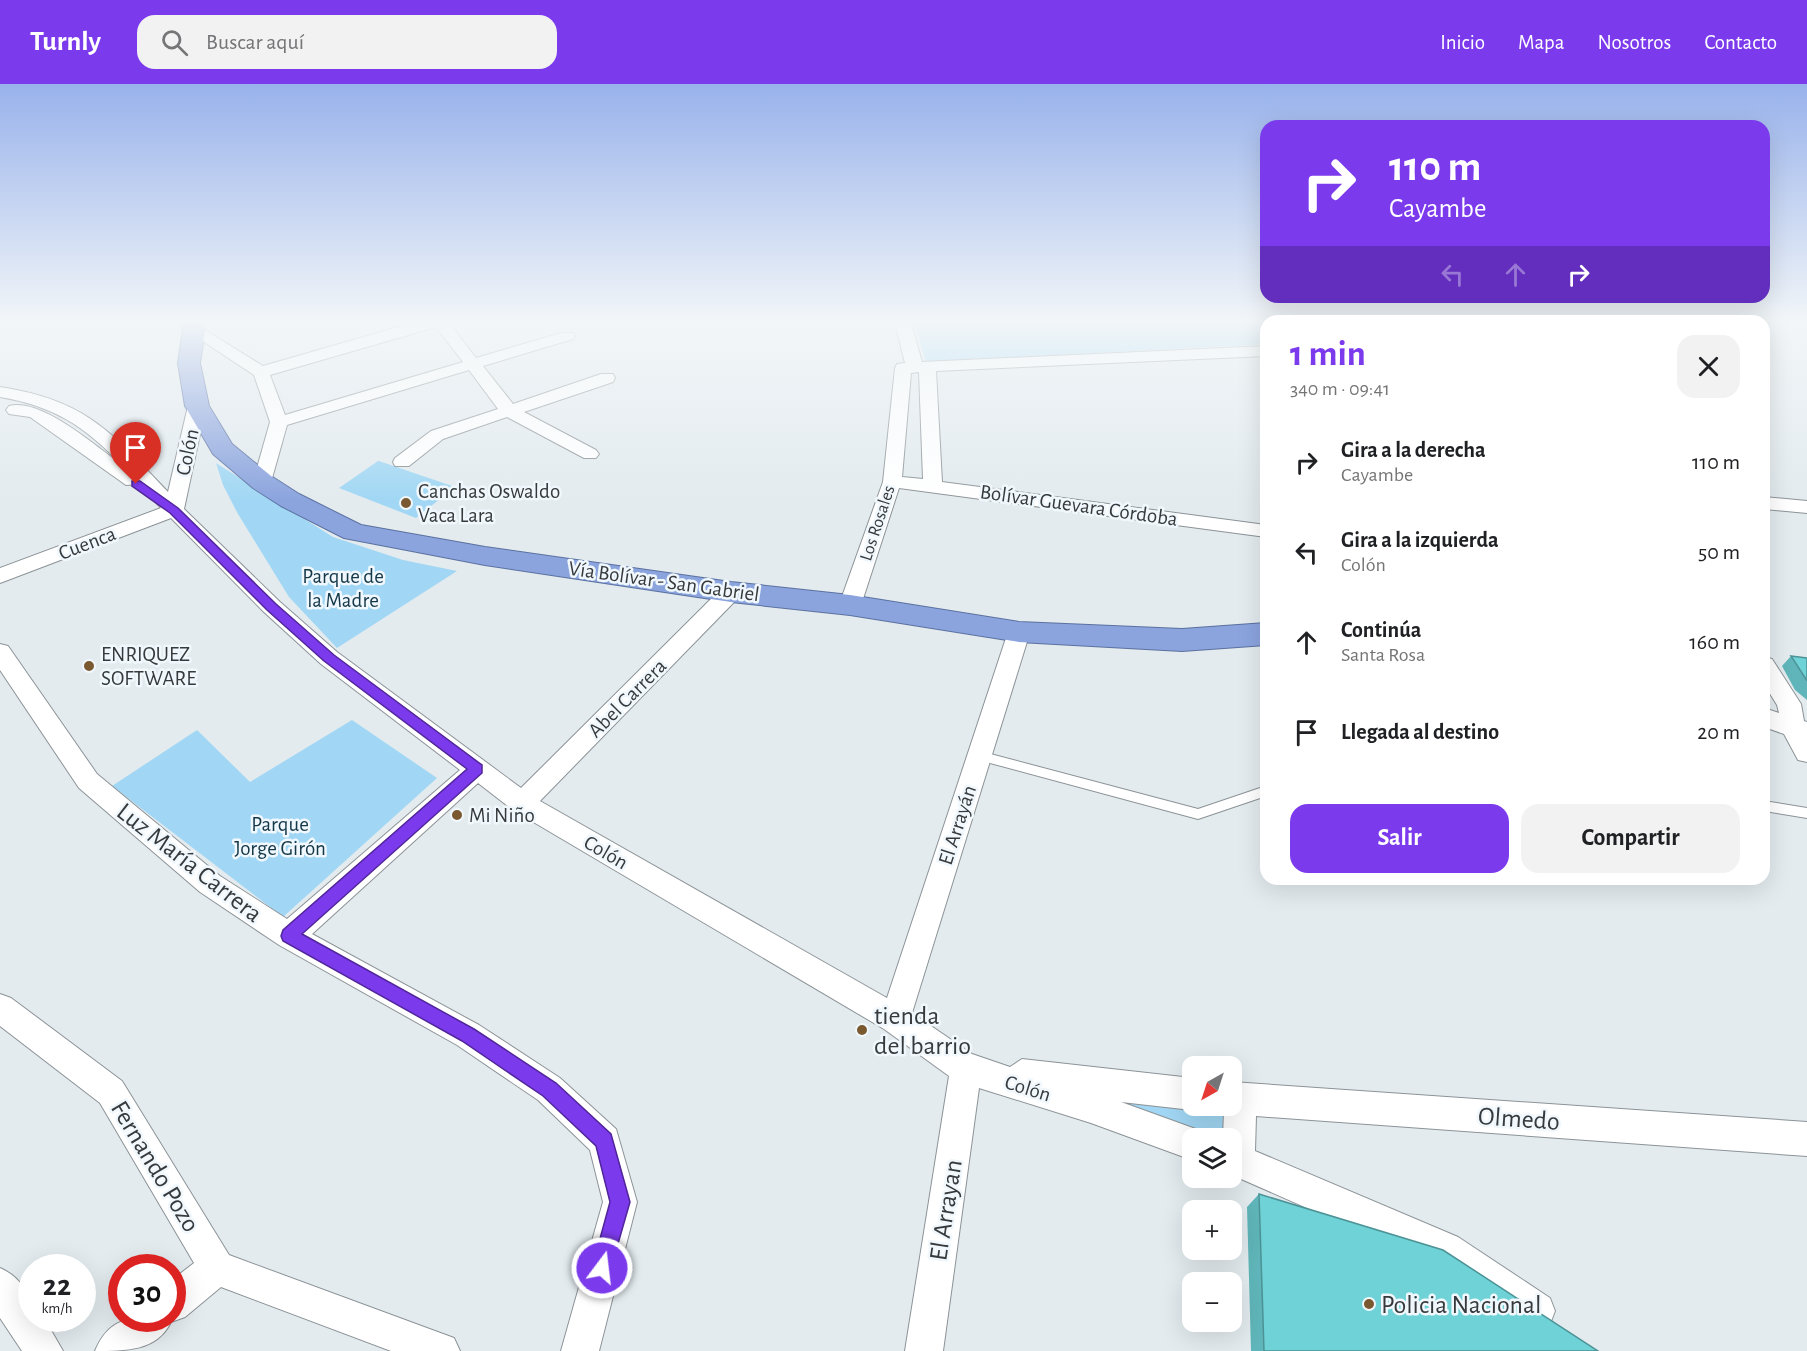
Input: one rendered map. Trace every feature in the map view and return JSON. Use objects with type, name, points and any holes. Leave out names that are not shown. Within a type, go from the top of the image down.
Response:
[{"type":"highway","name":"Vía Bolívar - San Gabriel","points":[[193,382],[197,406],[222,449],[262,482],[291,501],[354,532],[486,556],[731,592],[850,605],[1020,632],[1182,640],[1260,634]]},
{"type":"street","points":[[262,482],[279,422],[265,382]]},
{"type":"street","points":[[279,422],[412,382]]},
{"type":"street","points":[[487,382],[509,411],[590,453]]},
{"type":"street","points":[[402,462],[437,435],[595,382]]},
{"type":"street","name":"Los Rosales","points":[[850,605],[892,482],[912,382]]},
{"type":"street","points":[[917,382],[933,486]]},
{"type":"street","points":[[0,392],[34,397],[77,416],[111,444],[174,510]]},
{"type":"street","name":"Colón","points":[[197,406],[174,510],[272,607],[329,658],[522,803],[895,1019],[966,1069],[1091,1107],[1182,1140]]},
{"type":"street","points":[[0,407],[35,413],[174,510]]},
{"type":"street","name":"Bolívar Guevara Córdoba","points":[[892,482],[1260,530]]},
{"type":"street","points":[[1770,504],[1807,507]]},
{"type":"street","name":"Cuenca","points":[[0,576],[174,510]]},
{"type":"street","name":"Abel Carrera","points":[[522,803],[731,592]]},
{"type":"street","name":"El Arrayán","points":[[895,1019],[1020,632]]},
{"type":"street","name":"Luz María Carrera","points":[[0,652],[88,781],[210,884],[289,936],[468,1035],[549,1089],[604,1141],[620,1202],[579,1351]]},
{"type":"street","points":[[1770,674],[1789,704],[1807,753]]},
{"type":"street","points":[[1770,719],[1800,729]]},
{"type":"street","points":[[289,936],[477,769]]},
{"type":"street","name":"Fernando Pozo","points":[[0,1008],[111,1092],[217,1268]]},
{"type":"street","points":[[966,1069],[1182,1093]]},
{"type":"street","name":"El Arrayan","points":[[924,1351],[966,1069]]},
{"type":"street","name":"Olmedo","points":[[1242,1099],[1807,1138]]},
{"type":"street","points":[[1242,1162],[1445,1250],[1568,1332]]},
{"type":"street","points":[[186,1293],[217,1268],[441,1351]]},
{"type":"street","points":[[0,1287],[45,1351]]},
{"type":"street","points":[[114,1351],[137,1332]]},
{"type":"lane","points":[[979,756],[1198,814],[1260,793]]},
{"type":"lane","points":[[1770,807],[1807,813]]},
{"type":"green space","name":"Canchas Oswaldo Vaca Lara","points":[[378,461],[455,487],[416,518],[339,488]]},
{"type":"green space","name":"Parque de la Madre","points":[[216,463],[333,537],[403,560],[457,571],[337,648],[289,597],[238,514],[223,485]]},
{"type":"green space","name":"Parque Jorge Girón","points":[[352,720],[437,778],[283,917],[112,786],[197,730],[250,782]]},
{"type":"green space","points":[[983,1066],[1182,1093],[1182,1116],[1227,1116],[1230,1128],[1182,1128],[1182,1140]]},
{"type":"building","points":[[1791,656],[1807,658],[1807,681],[1806,679]]},
{"type":"building","name":"Policia Nacional","points":[[1259,1194],[1443,1250],[1598,1351],[1264,1351]]},
{"type":"place","name":"Canchas Oswaldo Vaca Lara","points":[[406,503]]},
{"type":"place","name":"ENRIQUEZ SOFTWARE","points":[[89,666]]},
{"type":"place","name":"Mi Niño","points":[[457,815]]},
{"type":"place","name":"tienda del barrio","points":[[862,1030]]},
{"type":"place","name":"Policia Nacional","points":[[1369,1304]]},
{"type":"route","points":[[136,484],[174,510],[272,607],[329,658],[477,769],[289,936],[468,1035],[549,1089],[604,1141],[620,1202],[602,1268]]}]
